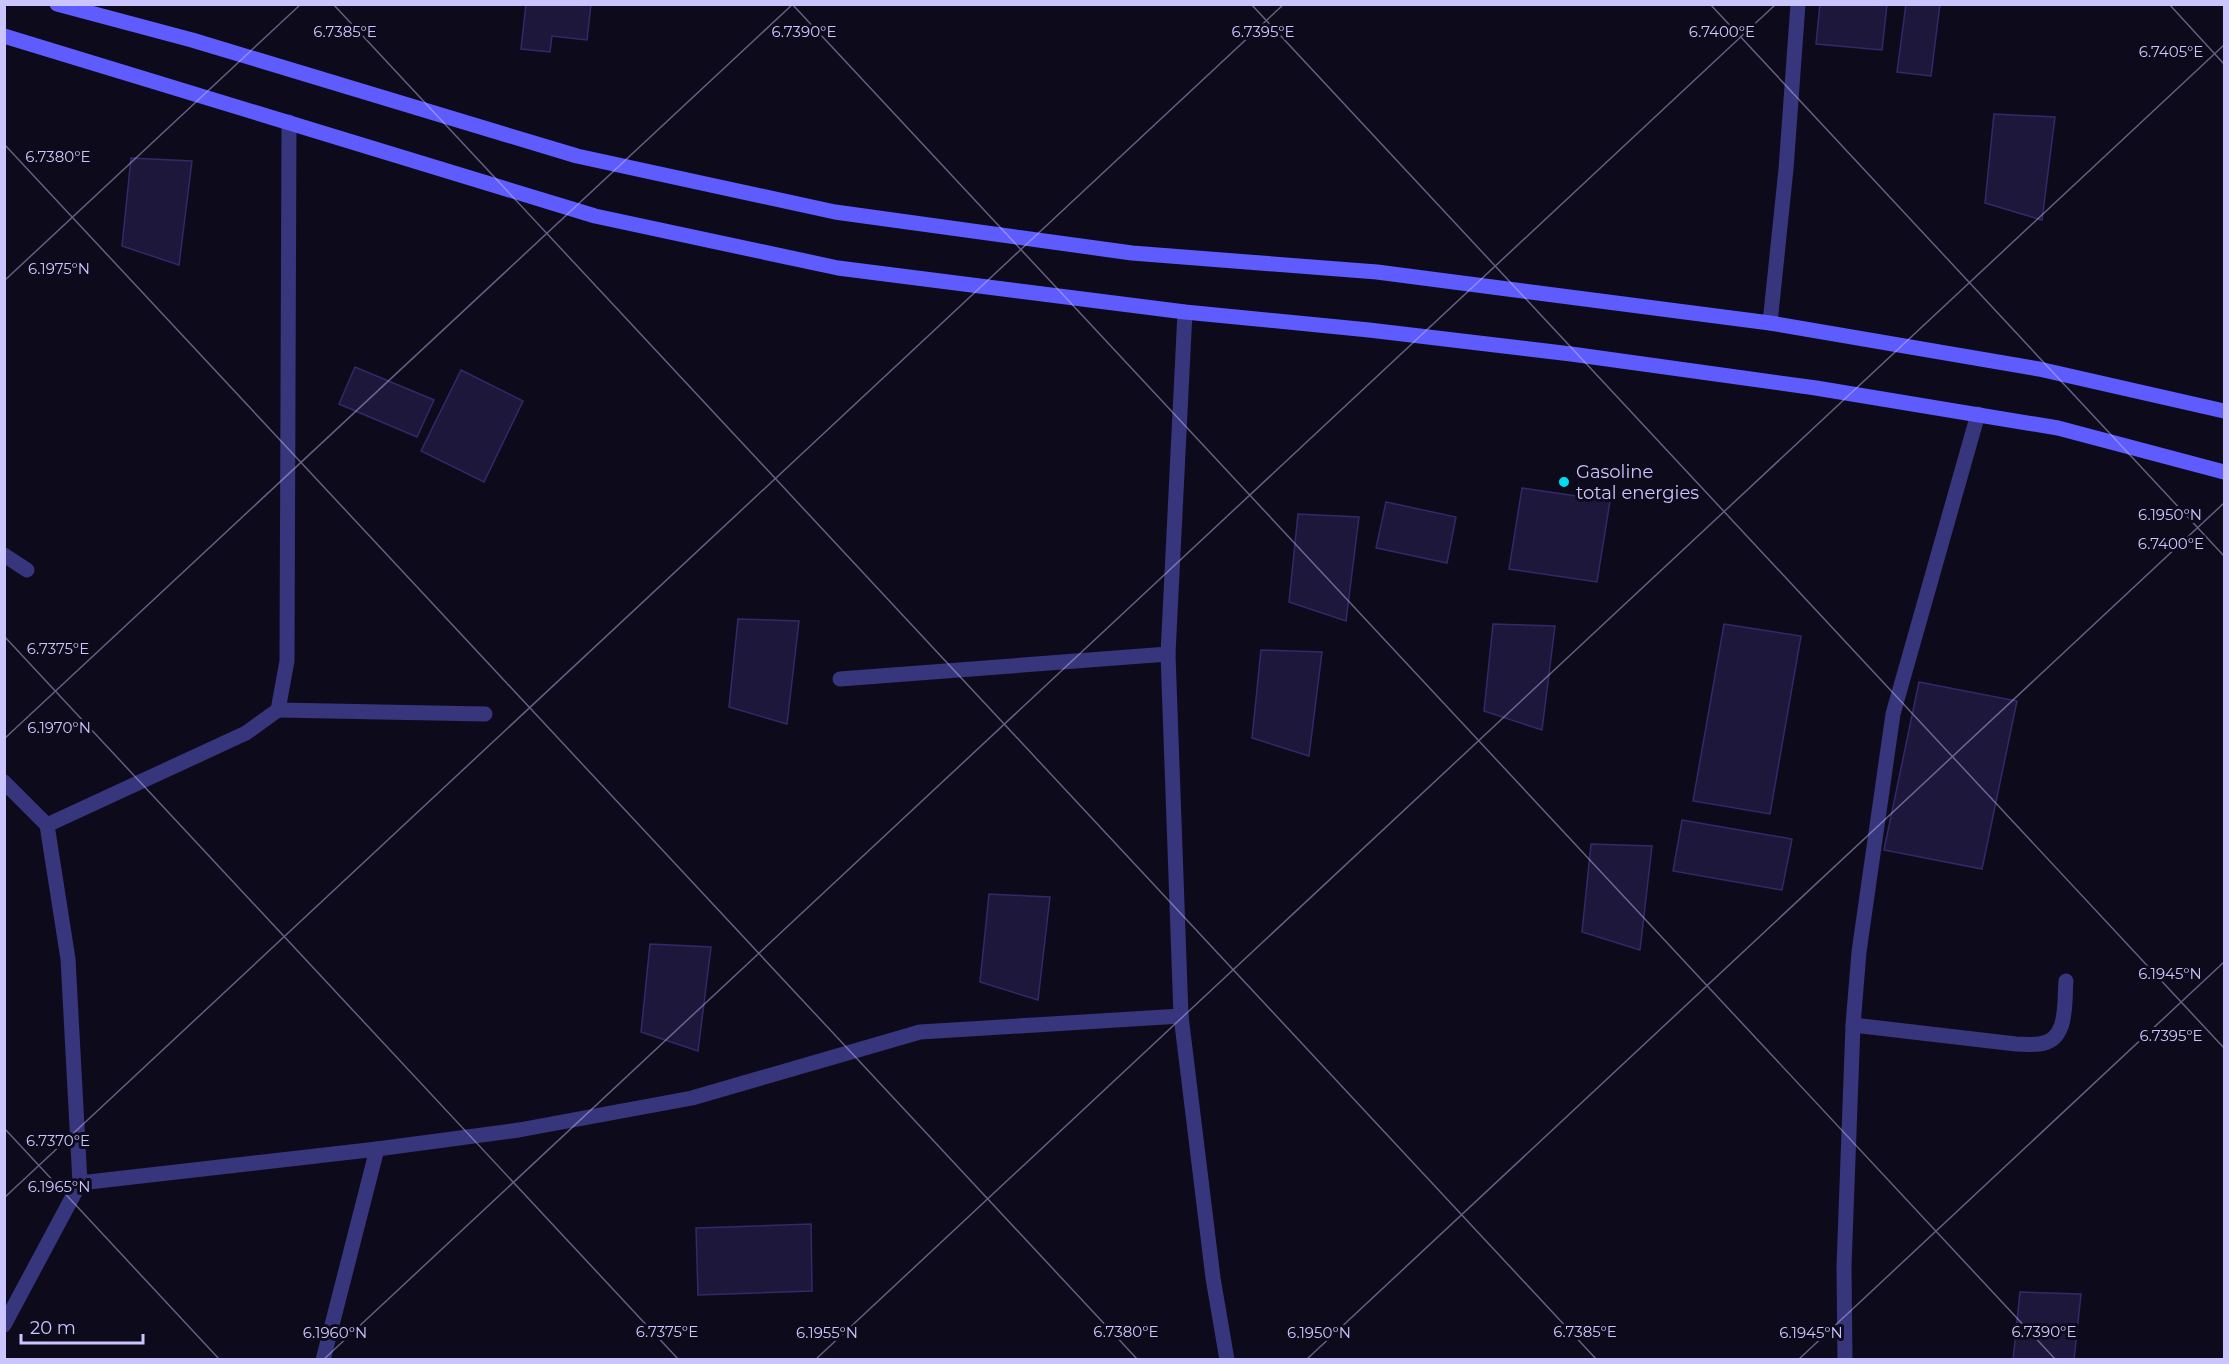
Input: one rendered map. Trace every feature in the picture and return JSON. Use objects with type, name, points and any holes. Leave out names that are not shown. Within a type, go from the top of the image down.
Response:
[{"type":"main road","points":[[57,4],[204,44],[577,156],[835,212],[1132,253],[1377,272],[1770,323],[2039,369],[2220,407]]},
{"type":"main road","points":[[4,36],[595,216],[838,268],[1185,312],[1369,330],[1571,354],[1816,387],[2058,428],[2224,471]]},
{"type":"street","points":[[1770,323],[1786,169],[1798,4]]},
{"type":"street","points":[[279,710],[287,661],[289,122]]},
{"type":"street","points":[[1185,312],[1168,654],[1181,1016],[1213,1278],[1227,1359]]},
{"type":"street","points":[[1845,1359],[1844,1266],[1853,1025],[1859,952],[1893,714],[1977,414]]},
{"type":"street","points":[[4,555],[27,570]]},
{"type":"street","points":[[840,680],[1168,654]]},
{"type":"street","points":[[47,825],[246,733],[279,710],[485,714]]},
{"type":"street","points":[[4,782],[47,825],[68,959],[80,1184],[4,1325]]},
{"type":"street","points":[[1853,1025],[2016,1044],[2042,1044],[2057,1035],[2063,1026],[2066,981]]},
{"type":"street","points":[[80,1184],[519,1130],[692,1098],[920,1032],[1181,1016]]},
{"type":"street","points":[[323,1359],[377,1149]]},
{"type":"building","points":[[526,4],[591,4],[587,40],[552,36],[550,52],[521,49]]},
{"type":"building","points":[[1820,4],[1887,4],[1882,50],[1816,44]]},
{"type":"building","points":[[1906,4],[1940,4],[1931,76],[1897,72]]},
{"type":"building","points":[[1994,114],[2055,117],[2042,220],[1985,203]]},
{"type":"building","points":[[131,158],[192,161],[179,265],[122,246]]},
{"type":"building","points":[[355,367],[434,400],[417,437],[339,404]]},
{"type":"building","points":[[461,370],[523,401],[484,482],[421,451]]},
{"type":"building","points":[[1522,488],[1610,501],[1597,582],[1509,569]]},
{"type":"building","points":[[1386,502],[1456,517],[1447,563],[1376,548]]},
{"type":"building","points":[[1298,514],[1359,517],[1346,621],[1289,602]]},
{"type":"building","points":[[738,619],[799,621],[787,724],[729,707]]},
{"type":"building","points":[[1493,624],[1555,626],[1542,730],[1484,711]]},
{"type":"building","points":[[1724,624],[1801,636],[1770,814],[1693,801]]},
{"type":"building","points":[[1261,650],[1322,652],[1309,756],[1252,738]]},
{"type":"building","points":[[1919,682],[2017,701],[1982,869],[1884,850]]},
{"type":"building","points":[[1682,820],[1792,839],[1782,890],[1673,871]]},
{"type":"building","points":[[1591,844],[1652,846],[1640,950],[1582,932]]},
{"type":"building","points":[[989,894],[1050,897],[1038,1000],[980,982]]},
{"type":"building","points":[[650,944],[711,947],[698,1051],[641,1032]]},
{"type":"building","points":[[811,1224],[812,1291],[698,1295],[696,1228]]},
{"type":"building","points":[[2020,1292],[2081,1294],[2074,1360],[2013,1360]]},
{"type":"place","name":"Gasoline total energies","points":[[1564,482]]}]
